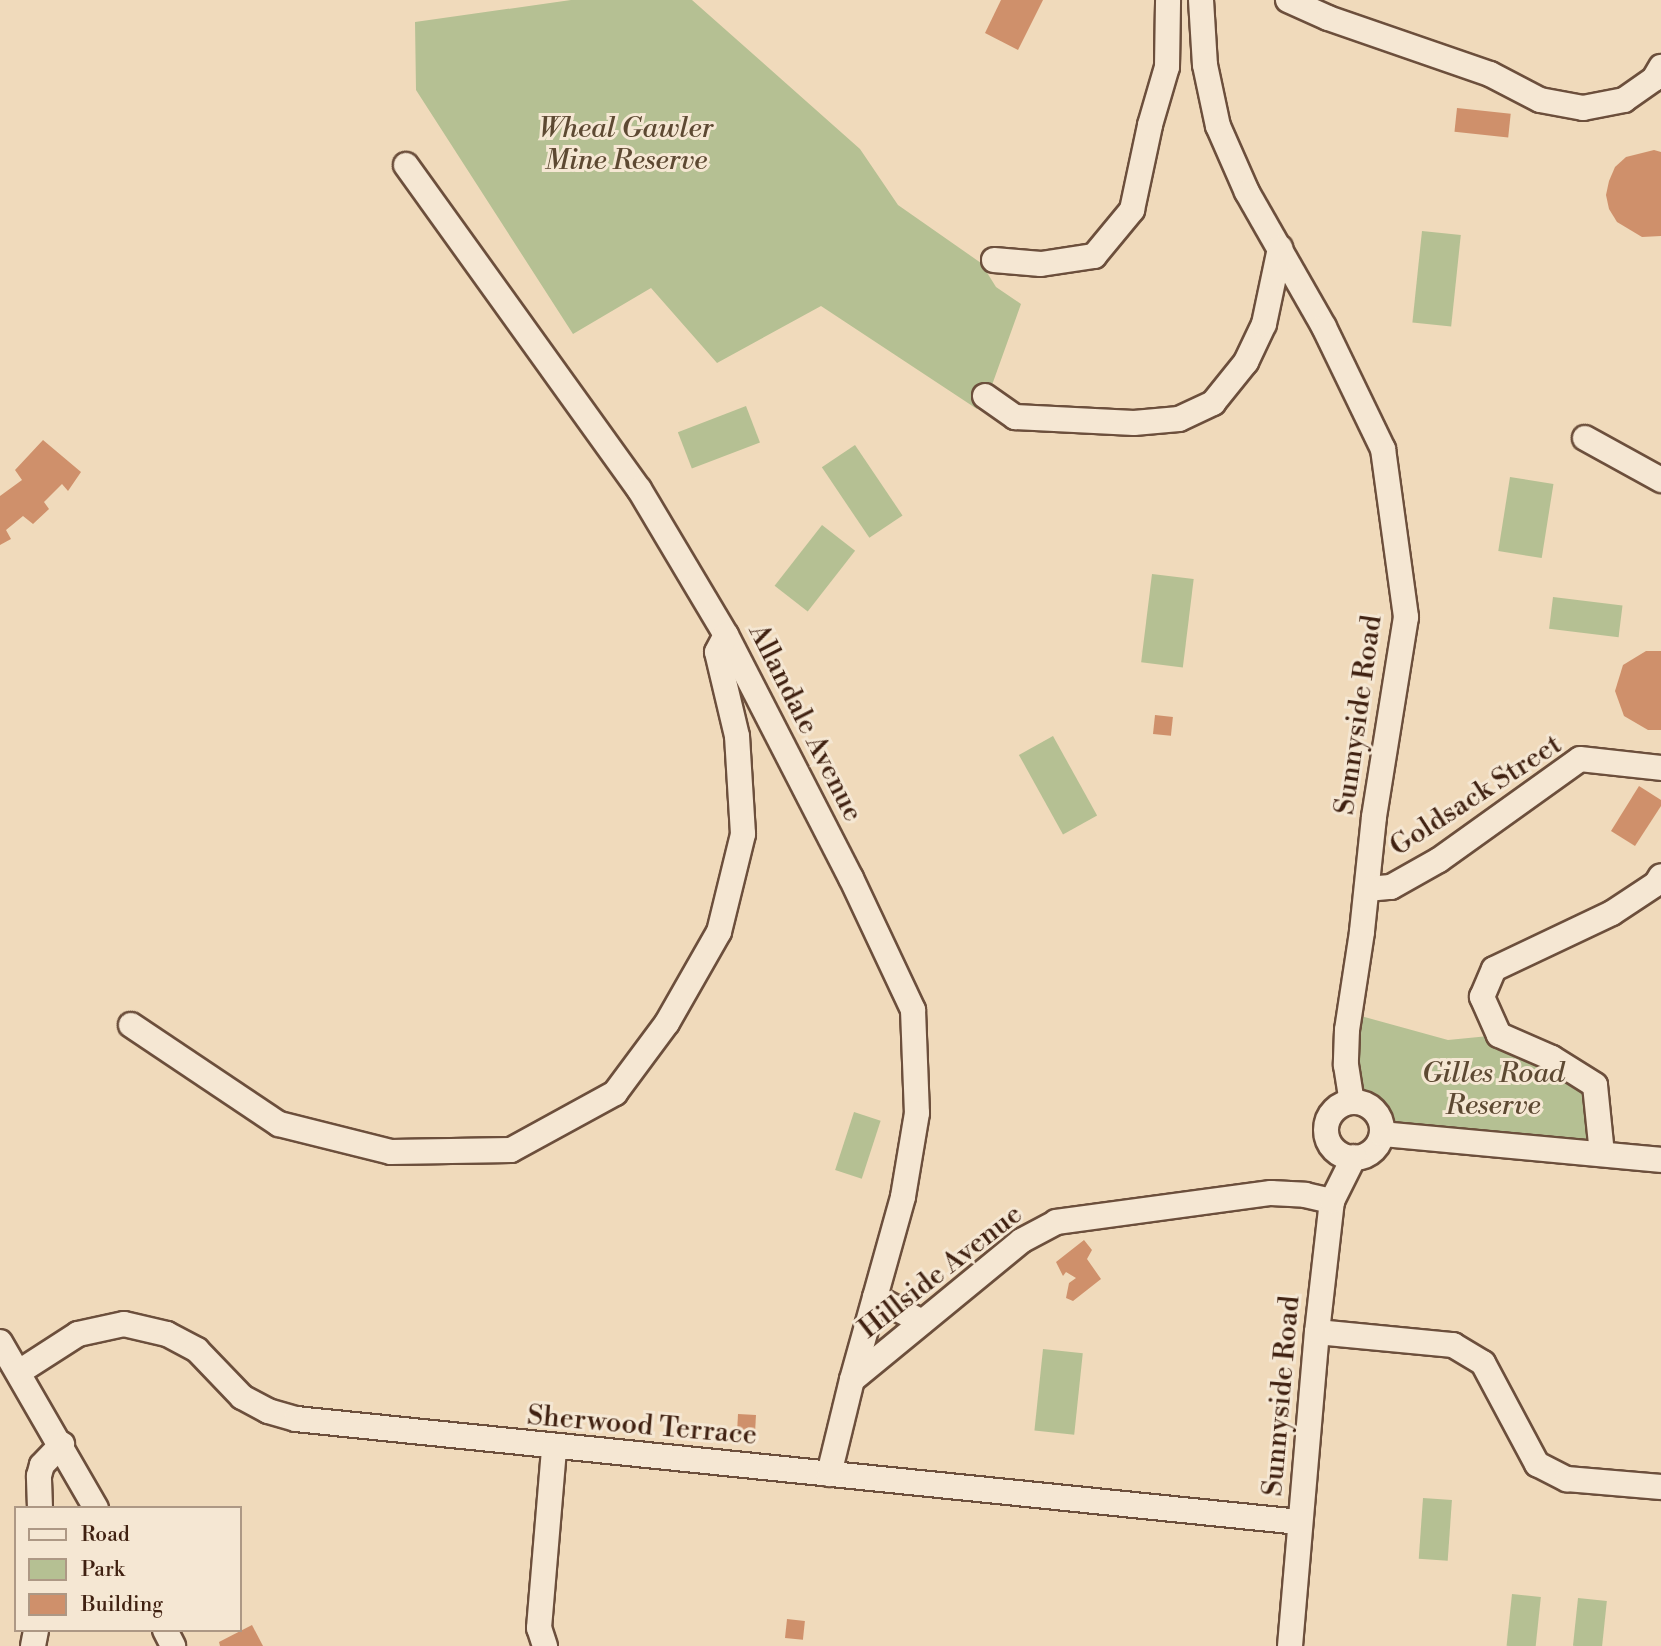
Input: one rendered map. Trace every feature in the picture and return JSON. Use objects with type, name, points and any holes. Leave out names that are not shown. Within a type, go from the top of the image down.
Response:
[{"type":"street","points":[[994,261],[1041,264],[1094,256],[1132,210],[1143,155],[1167,67],[1168,0]]},
{"type":"street","name":"Sunnyside Road","points":[[1201,0],[1205,65],[1218,126],[1247,192],[1324,327],[1383,449],[1406,617],[1374,817],[1367,889],[1347,1030],[1346,1065],[1352,1102]]},
{"type":"street","points":[[1288,0],[1328,18],[1490,74],[1540,100],[1583,108],[1624,100],[1654,79],[1661,68]]},
{"type":"street","name":"Allandale Avenue","points":[[406,165],[639,489],[726,635],[851,878],[912,1010],[917,1113],[903,1197],[852,1380]]},
{"type":"street","points":[[985,396],[1015,417],[1134,423],[1179,419],[1213,403],[1246,362],[1264,324],[1280,248]]},
{"type":"street","points":[[1585,438],[1661,480]]},
{"type":"street","points":[[131,1025],[279,1124],[391,1152],[511,1150],[615,1093],[667,1023],[719,932],[743,834],[737,737],[717,652],[726,635]]},
{"type":"street","name":"Goldsack Street","points":[[1367,889],[1391,887],[1438,860],[1580,760],[1661,768]]},
{"type":"street","points":[[1602,1154],[1595,1085],[1552,1058],[1499,1035],[1482,997],[1494,969],[1612,913],[1656,884],[1661,876]]},
{"type":"street","points":[[1346,1065],[1375,1103],[1419,1137]]},
{"type":"street","points":[[1352,1102],[1362,1103],[1374,1111],[1381,1123],[1382,1134],[1375,1149],[1354,1157],[1336,1150],[1330,1143],[1326,1129],[1337,1108],[1352,1102]]},
{"type":"street","points":[[1382,1134],[1661,1160]]},
{"type":"street","name":"Sunnyside Road","points":[[1290,1646],[1317,1332],[1332,1201],[1354,1157]]},
{"type":"street","name":"Hillside Avenue","points":[[829,1474],[852,1380],[1021,1241],[1056,1222],[1272,1193],[1305,1195],[1332,1201]]},
{"type":"street","points":[[875,1297],[922,1322]]},
{"type":"street","name":"Sherwood Terrace","points":[[19,1372],[78,1334],[124,1324],[167,1334],[197,1350],[242,1396],[268,1411],[296,1419],[554,1448],[1300,1522]]},
{"type":"street","points":[[1317,1332],[1452,1345],[1483,1363],[1536,1464],[1567,1479],[1661,1487]]},
{"type":"street","points":[[0,1342],[62,1444],[95,1506]]},
{"type":"street","points":[[40,1506],[39,1476],[42,1465],[62,1444]]},
{"type":"street","points":[[545,1646],[539,1628],[554,1448]]},
{"type":"green space","name":"Wheal Gawler Mine Reserve","points":[[571,0],[692,0],[860,149],[898,205],[981,263],[996,287],[1021,304],[992,385],[977,409],[821,306],[717,363],[651,288],[573,334],[416,90],[415,22]]},
{"type":"green space","points":[[1422,231],[1461,235],[1451,327],[1412,322]]},
{"type":"green space","points":[[746,406],[760,442],[692,469],[678,432]]},
{"type":"green space","points":[[855,445],[903,515],[869,538],[822,467]]},
{"type":"green space","points":[[1510,477],[1553,484],[1542,558],[1498,551]]},
{"type":"green space","points":[[822,525],[855,551],[808,612],[775,586]]},
{"type":"green space","points":[[1152,574],[1194,579],[1183,667],[1141,662]]},
{"type":"green space","points":[[1553,597],[1622,606],[1619,637],[1549,629]]},
{"type":"green space","points":[[1053,736],[1097,816],[1063,834],[1019,755]]},
{"type":"green space","name":"Gilles Road Reserve","points":[[1350,1013],[1448,1040],[1499,1035],[1595,1085],[1602,1154],[1381,1123],[1374,1111],[1362,1103]]},
{"type":"green space","points":[[854,1112],[881,1121],[862,1179],[835,1170]]},
{"type":"green space","points":[[1043,1349],[1083,1353],[1074,1435],[1034,1431]]},
{"type":"green space","points":[[1423,1498],[1452,1500],[1448,1561],[1419,1559]]},
{"type":"green space","points":[[1512,1594],[1541,1597],[1536,1646],[1507,1646]]},
{"type":"green space","points":[[1578,1598],[1607,1601],[1602,1646],[1573,1646]]},
{"type":"building","points":[[1001,0],[1043,0],[1018,50],[985,33]]},
{"type":"building","points":[[1457,108],[1511,114],[1508,138],[1454,132]]},
{"type":"building","points":[[1654,150],[1661,152],[1661,236],[1642,237],[1617,222],[1609,209],[1606,195],[1615,167],[1626,157]]},
{"type":"building","points":[[43,440],[81,472],[68,491],[62,484],[44,502],[49,509],[33,524],[23,516],[6,530],[11,539],[0,545],[0,496],[22,480],[15,470]]},
{"type":"building","points":[[1646,651],[1661,651],[1661,730],[1648,730],[1624,716],[1615,691],[1623,665]]},
{"type":"building","points":[[1155,715],[1173,717],[1171,736],[1153,734]]},
{"type":"building","points":[[1639,786],[1661,800],[1661,806],[1635,846],[1611,831]]},
{"type":"building","points":[[1084,1240],[1092,1250],[1087,1259],[1101,1279],[1073,1301],[1066,1298],[1069,1283],[1076,1278],[1066,1272],[1063,1276],[1056,1262]]},
{"type":"building","points":[[738,1414],[756,1415],[755,1433],[737,1432]]},
{"type":"building","points":[[787,1619],[805,1621],[803,1640],[785,1638]]},
{"type":"building","points":[[252,1625],[263,1646],[220,1646],[219,1642]]}]
